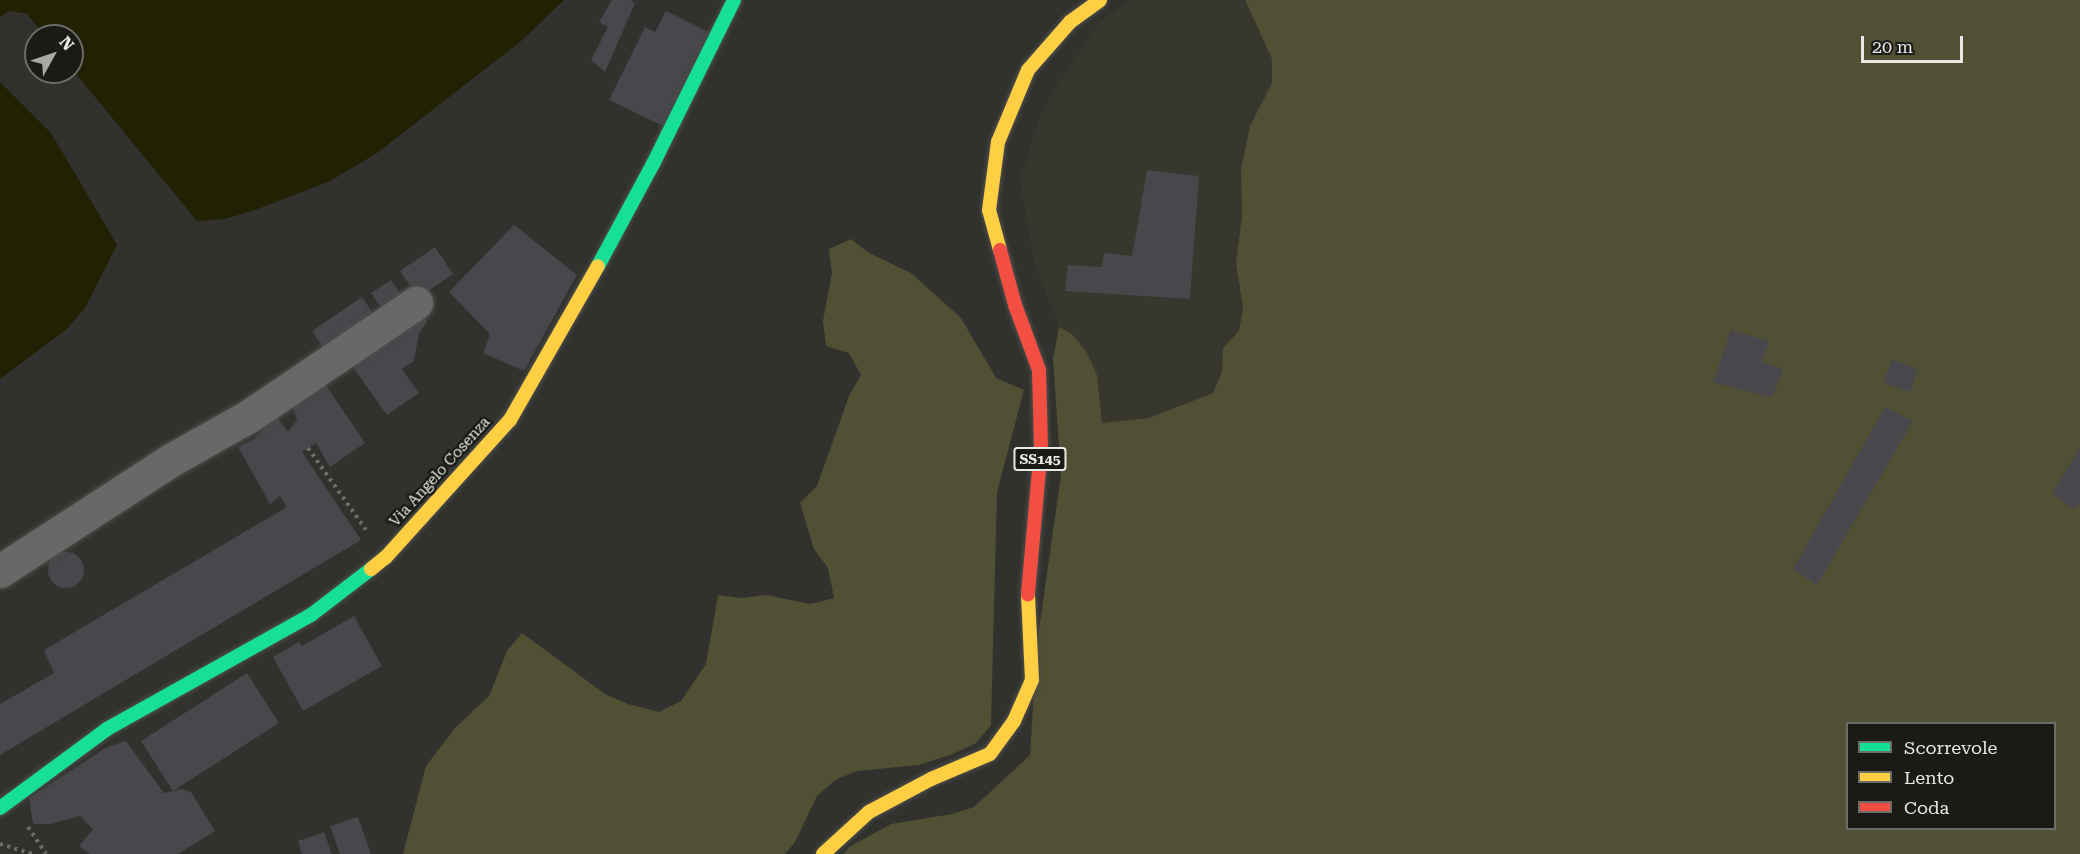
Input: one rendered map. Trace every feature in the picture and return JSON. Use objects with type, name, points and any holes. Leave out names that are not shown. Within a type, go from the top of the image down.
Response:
[{"type":"street","name":"Via Angelo Cosenza","points":[[0,808],[107,729],[311,615],[386,557],[510,420],[558,340],[652,164],[734,0]]},
{"type":"street","name":"SS145","points":[[823,854],[869,812],[931,779],[990,754],[1014,721],[1032,680],[1027,580],[1041,448],[1039,370],[1015,305],[989,210],[998,142],[1028,70],[1070,22],[1100,0]]},
{"type":"street","points":[[0,571],[171,460],[258,411],[416,303]]},
{"type":"path","points":[[308,448],[386,557]]},
{"type":"path","points":[[0,844],[33,854]]},
{"type":"shaded area","points":[[0,0],[564,0],[520,42],[377,153],[330,181],[255,210],[225,219],[197,221],[173,217],[80,84],[84,84],[84,24],[35,24],[27,14],[9,11],[0,17]]},
{"type":"shaded area","points":[[1130,0],[1245,0],[1272,59],[1272,83],[1250,126],[1241,169],[1242,217],[1236,263],[1243,308],[1239,331],[1223,348],[1222,372],[1213,393],[1149,418],[1102,423],[1097,375],[1086,351],[1071,333],[1059,327],[1034,262],[1020,180],[1042,110],[1097,25]]},
{"type":"shaded area","points":[[1245,0],[2080,0],[2080,854],[843,854],[849,847],[891,824],[952,814],[974,807],[1030,755],[1037,644],[1061,475],[1053,359],[1059,327],[1071,333],[1086,351],[1097,375],[1102,423],[1149,418],[1213,393],[1222,372],[1223,348],[1239,331],[1243,308],[1236,263],[1242,217],[1241,169],[1250,126],[1272,83],[1272,59]]},
{"type":"shaded area","points":[[0,82],[60,142],[119,232],[117,245],[85,308],[67,329],[0,379]]},
{"type":"shaded area","points":[[851,239],[869,253],[911,273],[961,318],[996,378],[1024,390],[997,492],[991,725],[976,743],[953,754],[919,765],[857,771],[835,780],[817,796],[795,842],[785,854],[403,854],[426,766],[455,728],[489,696],[507,651],[522,633],[605,694],[628,704],[659,712],[681,701],[706,664],[718,595],[742,598],[766,595],[811,604],[834,598],[828,568],[814,549],[800,503],[817,486],[849,396],[861,375],[849,353],[826,346],[823,321],[832,273],[829,249]]},
{"type":"pier","points":[[68,84],[84,84],[197,221],[190,223],[171,220],[151,204]]},
{"type":"pier","points":[[44,121],[84,168],[122,231],[120,244],[117,245]]},
{"type":"building","points":[[612,0],[630,0],[635,3],[605,72],[591,60],[608,27],[599,22]]},
{"type":"building","points":[[666,11],[709,32],[663,126],[609,100],[645,27],[655,32]]},
{"type":"building","points":[[1147,170],[1199,176],[1190,299],[1065,291],[1068,265],[1102,267],[1104,253],[1132,256]]},
{"type":"building","points":[[514,225],[577,275],[524,371],[483,353],[490,334],[449,292]]},
{"type":"building","points":[[435,247],[453,274],[330,358],[312,331],[362,297],[374,315],[382,309],[371,293],[391,280],[400,293],[410,286],[400,271]]},
{"type":"building","points":[[423,312],[427,322],[419,333],[414,361],[402,369],[419,393],[387,415],[350,363]]},
{"type":"building","points":[[1731,330],[1769,341],[1762,362],[1783,369],[1772,398],[1713,382]]},
{"type":"building","points":[[1892,360],[1918,369],[1910,392],[1883,383]]},
{"type":"building","points":[[323,381],[365,443],[330,467],[316,443],[302,452],[361,540],[0,755],[0,704],[54,673],[44,650],[287,507],[280,496],[270,504],[238,447],[254,439],[276,416],[288,432],[297,420],[291,403]]},
{"type":"building","points":[[1885,407],[1913,421],[1817,585],[1793,569]]},
{"type":"building","points":[[2080,447],[2080,502],[2075,510],[2052,494]]},
{"type":"building","points":[[66,552],[79,557],[84,570],[79,583],[66,588],[53,583],[48,570],[53,557]]},
{"type":"building","points":[[354,616],[382,666],[303,711],[273,657],[299,642],[302,646]]},
{"type":"building","points":[[247,673],[279,723],[173,791],[141,741]]},
{"type":"building","points":[[126,741],[164,793],[181,789],[191,792],[215,831],[178,854],[90,854],[79,846],[93,829],[80,816],[50,824],[33,824],[29,798],[107,747]]},
{"type":"building","points":[[358,817],[371,854],[340,854],[330,826]]},
{"type":"building","points":[[324,832],[332,854],[302,854],[298,841]]},
{"type":"traffic: fast","points":[[598,266],[653,164],[734,0]]},
{"type":"traffic: fast","points":[[0,808],[107,729],[311,615],[371,569]]},
{"type":"traffic: slow","points":[[1000,250],[989,210],[998,142],[1028,70],[1070,22],[1100,0]]},
{"type":"traffic: slow","points":[[371,569],[386,557],[510,420],[598,266]]},
{"type":"traffic: slow","points":[[823,854],[869,812],[931,779],[990,754],[1014,721],[1032,680],[1028,594]]},
{"type":"traffic: jam","points":[[1000,250],[1015,305],[1039,370],[1041,448],[1028,594]]}]
